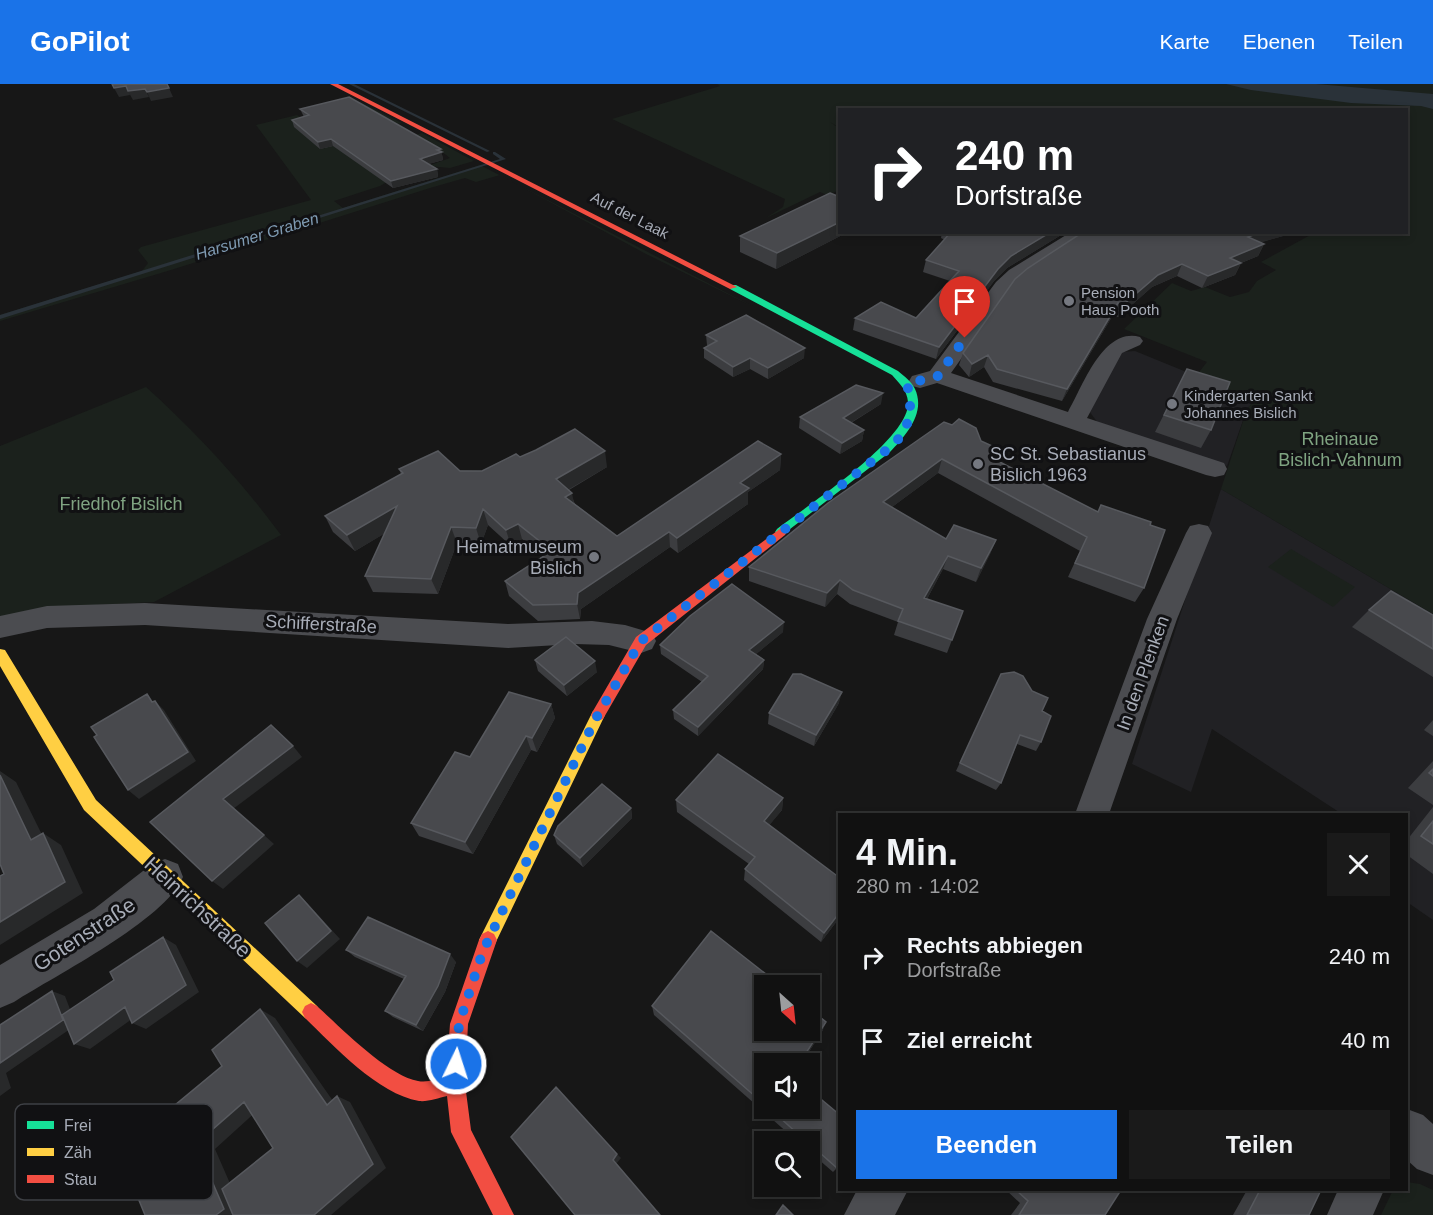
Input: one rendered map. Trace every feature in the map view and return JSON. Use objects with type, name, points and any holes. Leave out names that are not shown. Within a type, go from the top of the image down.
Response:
[{"type":"main road","name":"Auf der Laak","points":[[333,84],[499,165],[822,333],[896,374],[907,384]]},
{"type":"main road","points":[[504,1215],[461,1132],[455,1084],[459,1024],[483,951],[604,703],[641,641],[893,445],[903,434],[912,411],[907,384]]},
{"type":"main road","name":"Heinrichstraße","points":[[0,654],[90,806],[165,877],[345,1043],[398,1083],[420,1091],[455,1084]]},
{"type":"street","points":[[938,376],[1003,286],[1016,274],[1081,234]]},
{"type":"street","points":[[1074,421],[1114,349],[1133,341]]},
{"type":"street","points":[[907,384],[938,376],[1215,469]]},
{"type":"street","name":"In den Plenken","points":[[1092,813],[1162,619],[1199,533]]},
{"type":"street","name":"Schifferstraße","points":[[3,634],[47,617],[145,614],[508,636],[557,633],[619,634],[641,641]]},
{"type":"street","name":"Gotenstraße","points":[[0,988],[140,898],[165,877]]},
{"type":"street","points":[[1408,1132],[1433,1153]]},
{"type":"street","points":[[867,1215],[884,1191]]},
{"type":"street","points":[[1350,1215],[1361,1191]]},
{"type":"shaded area","points":[[1226,84],[1316,84],[1433,94],[1433,109],[1421,106],[1351,103],[1251,90]]},
{"type":"shaded area","name":"Kindergarten Sankt Johannes Bislich","points":[[1135,351],[1255,400],[1247,409],[1227,466],[1098,423],[1089,411],[1121,352]]},
{"type":"shaded area","points":[[1221,489],[1433,614],[1433,920],[1408,903],[1408,813],[1340,813],[1212,729],[1191,792],[1132,764]]},
{"type":"green space","name":"Rheinaue Bislich-Vahnum","points":[[717,84],[1433,84],[1433,614],[1221,489],[1247,409],[1255,400],[1196,376],[1207,362],[1124,329],[1172,283],[1191,291],[1205,287],[1230,297],[1249,292],[1257,281],[1276,270],[1261,262],[1312,234],[1408,234],[1408,108],[838,108],[838,127],[830,122],[838,128],[838,191],[827,195],[820,192],[766,218],[783,207],[785,199],[612,119],[720,86]]},
{"type":"green space","points":[[360,102],[402,123],[317,146],[400,139],[422,133],[474,161],[450,168],[428,166],[450,158],[441,151],[380,186],[334,201],[343,208],[480,165],[500,175],[476,182],[465,178],[430,188],[171,270],[0,321],[0,315],[142,271],[148,263],[138,250],[141,247],[311,200],[256,125],[297,115],[310,123],[351,103]]},
{"type":"green space","points":[[516,184],[756,308],[646,254]]},
{"type":"green space","name":"Friedhof Bislich","points":[[146,387],[217,458],[281,535],[154,602],[40,608],[0,617],[0,446]]},
{"type":"green space","points":[[1291,549],[1355,587],[1333,607],[1268,567]]},
{"type":"green space","points":[[1408,1182],[1420,1184],[1433,1190],[1433,1215],[1381,1215],[1392,1192],[1408,1191]]},
{"type":"building","points":[[112,84],[167,84],[169,88],[147,92],[145,89],[128,91],[126,86],[114,88]]},
{"type":"building","points":[[349,97],[441,149],[437,150],[442,152],[420,159],[437,169],[391,181],[331,139],[318,142],[292,120],[309,115],[300,109]]},
{"type":"building","points":[[830,193],[838,196],[838,223],[777,253],[740,236]]},
{"type":"building","points":[[949,234],[1048,234],[1011,256],[998,269],[939,347],[855,318],[881,302],[916,318],[959,271],[926,260]]},
{"type":"building","points":[[1080,234],[1256,234],[1248,237],[1264,244],[1230,258],[1241,263],[1208,276],[1182,264],[1158,275],[1123,305],[1118,303],[1067,389],[997,369],[988,355],[972,364],[963,353],[1015,279]]},
{"type":"building","points":[[746,315],[805,348],[768,368],[750,358],[733,367],[704,348],[717,341],[706,335]]},
{"type":"building","points":[[1187,369],[1230,382],[1211,430],[1164,415]]},
{"type":"building","points":[[856,385],[883,393],[843,418],[864,430],[842,443],[800,417]]},
{"type":"building","points":[[959,419],[976,428],[981,441],[1003,451],[994,459],[1098,512],[1101,505],[1151,522],[1150,525],[1165,530],[1144,588],[1075,563],[1087,537],[942,459],[883,502],[946,539],[954,525],[996,540],[981,568],[948,556],[924,598],[963,611],[952,640],[898,621],[903,609],[853,590],[840,580],[827,593],[749,567],[828,503],[944,422],[952,425]]},
{"type":"building","points":[[575,429],[605,451],[556,479],[572,493],[565,497],[617,536],[758,441],[781,454],[740,483],[749,488],[677,538],[669,532],[578,593],[577,604],[533,605],[505,581],[552,551],[518,524],[506,530],[483,509],[476,528],[451,527],[431,579],[365,576],[397,506],[347,535],[325,516],[403,473],[399,469],[438,451],[460,471],[482,471],[516,454],[520,457],[536,450]]},
{"type":"building","points":[[732,584],[784,622],[749,650],[764,660],[698,727],[673,710],[708,676],[660,645],[690,616]]},
{"type":"building","points":[[1391,591],[1433,615],[1433,649],[1369,610]]},
{"type":"building","points":[[566,637],[595,661],[564,685],[535,660]]},
{"type":"building","points":[[1014,672],[1023,676],[1032,691],[1048,698],[1042,711],[1051,716],[1041,742],[1020,735],[1001,783],[960,763],[1001,674]]},
{"type":"building","points":[[793,674],[801,674],[842,692],[816,735],[769,713]]},
{"type":"building","points":[[509,692],[551,704],[532,738],[526,736],[465,842],[411,823],[455,752],[470,757]]},
{"type":"building","points":[[147,694],[152,702],[155,701],[188,752],[128,790],[94,737],[97,735],[91,727]]},
{"type":"building","points":[[271,725],[293,746],[223,799],[264,835],[212,881],[150,822]]},
{"type":"building","points":[[718,754],[783,798],[764,821],[838,876],[838,915],[824,933],[745,869],[755,857],[676,800]]},
{"type":"building","points":[[0,775],[31,840],[43,833],[65,882],[0,922],[0,876],[4,874],[0,864]]},
{"type":"building","points":[[602,784],[631,808],[580,858],[554,835],[558,826]]},
{"type":"building","points":[[1433,821],[1433,844],[1421,836]]},
{"type":"building","points":[[299,895],[331,931],[297,961],[265,923]]},
{"type":"building","points":[[368,917],[450,954],[438,986],[416,1025],[385,1011],[406,976],[346,950]]},
{"type":"building","points":[[711,931],[767,975],[754,975],[754,1041],[814,1041],[806,1053],[754,1053],[754,1095],[652,1006]]},
{"type":"building","points":[[163,937],[186,985],[132,1023],[125,1007],[74,1044],[62,1015],[114,980],[110,972]]},
{"type":"building","points":[[52,991],[63,1020],[0,1063],[0,1025]]},
{"type":"building","points":[[260,1009],[327,1105],[337,1096],[373,1164],[314,1215],[233,1215],[222,1189],[273,1148],[244,1102],[213,1129],[213,1104],[176,1104],[222,1066],[212,1050]]},
{"type":"building","points":[[820,1017],[826,1022],[820,1031]]},
{"type":"building","points":[[556,1087],[617,1154],[613,1160],[660,1215],[575,1215],[511,1137]]},
{"type":"building","points":[[820,1098],[838,1113],[837,1168],[820,1153],[820,1131],[795,1131],[781,1119],[820,1119]]},
{"type":"building","points":[[213,1183],[224,1209],[216,1215],[145,1215],[139,1200],[213,1200]]},
{"type":"building","points":[[1017,1191],[1120,1191],[1105,1215],[1019,1215],[1028,1201]]},
{"type":"building","points":[[1259,1191],[1321,1191],[1309,1215],[1247,1215]]},
{"type":"building","points":[[783,1205],[793,1215],[776,1215]]},
{"type":"waterway","name":"Harsumer Graben","points":[[351,84],[488,151]]},
{"type":"waterway","name":"Harsumer Graben","points":[[0,317],[504,159],[494,153]]},
{"type":"traffic: fast","points":[[733,287],[895,373],[909,388],[914,404],[910,419],[900,435],[886,449],[781,532]]},
{"type":"traffic: slow","points":[[0,654],[90,805],[311,1012]]},
{"type":"traffic: slow","points":[[488,940],[598,715]]},
{"type":"traffic: jam","points":[[333,84],[733,287]]},
{"type":"traffic: jam","points":[[598,715],[641,641],[781,532]]},
{"type":"traffic: jam","points":[[488,940],[459,1024],[455,1084],[461,1132],[504,1215]]},
{"type":"traffic: jam","points":[[311,1012],[362,1058],[392,1080],[419,1091],[455,1084]]},
{"type":"place","name":"Pension Haus Pooth","points":[[1069,301]]},
{"type":"place","name":"Kindergarten Sankt Johannes Bislich","points":[[1172,404]]},
{"type":"place","name":"SC St. Sebastianus Bislich 1963","points":[[978,464]]},
{"type":"place","name":"Heimatmuseum Bislich","points":[[594,557]]},
{"type":"route","points":[[456,1064],[459,1024],[483,951],[595,720],[641,641],[893,445],[903,434],[912,411],[907,384],[938,376],[965,338]]}]
